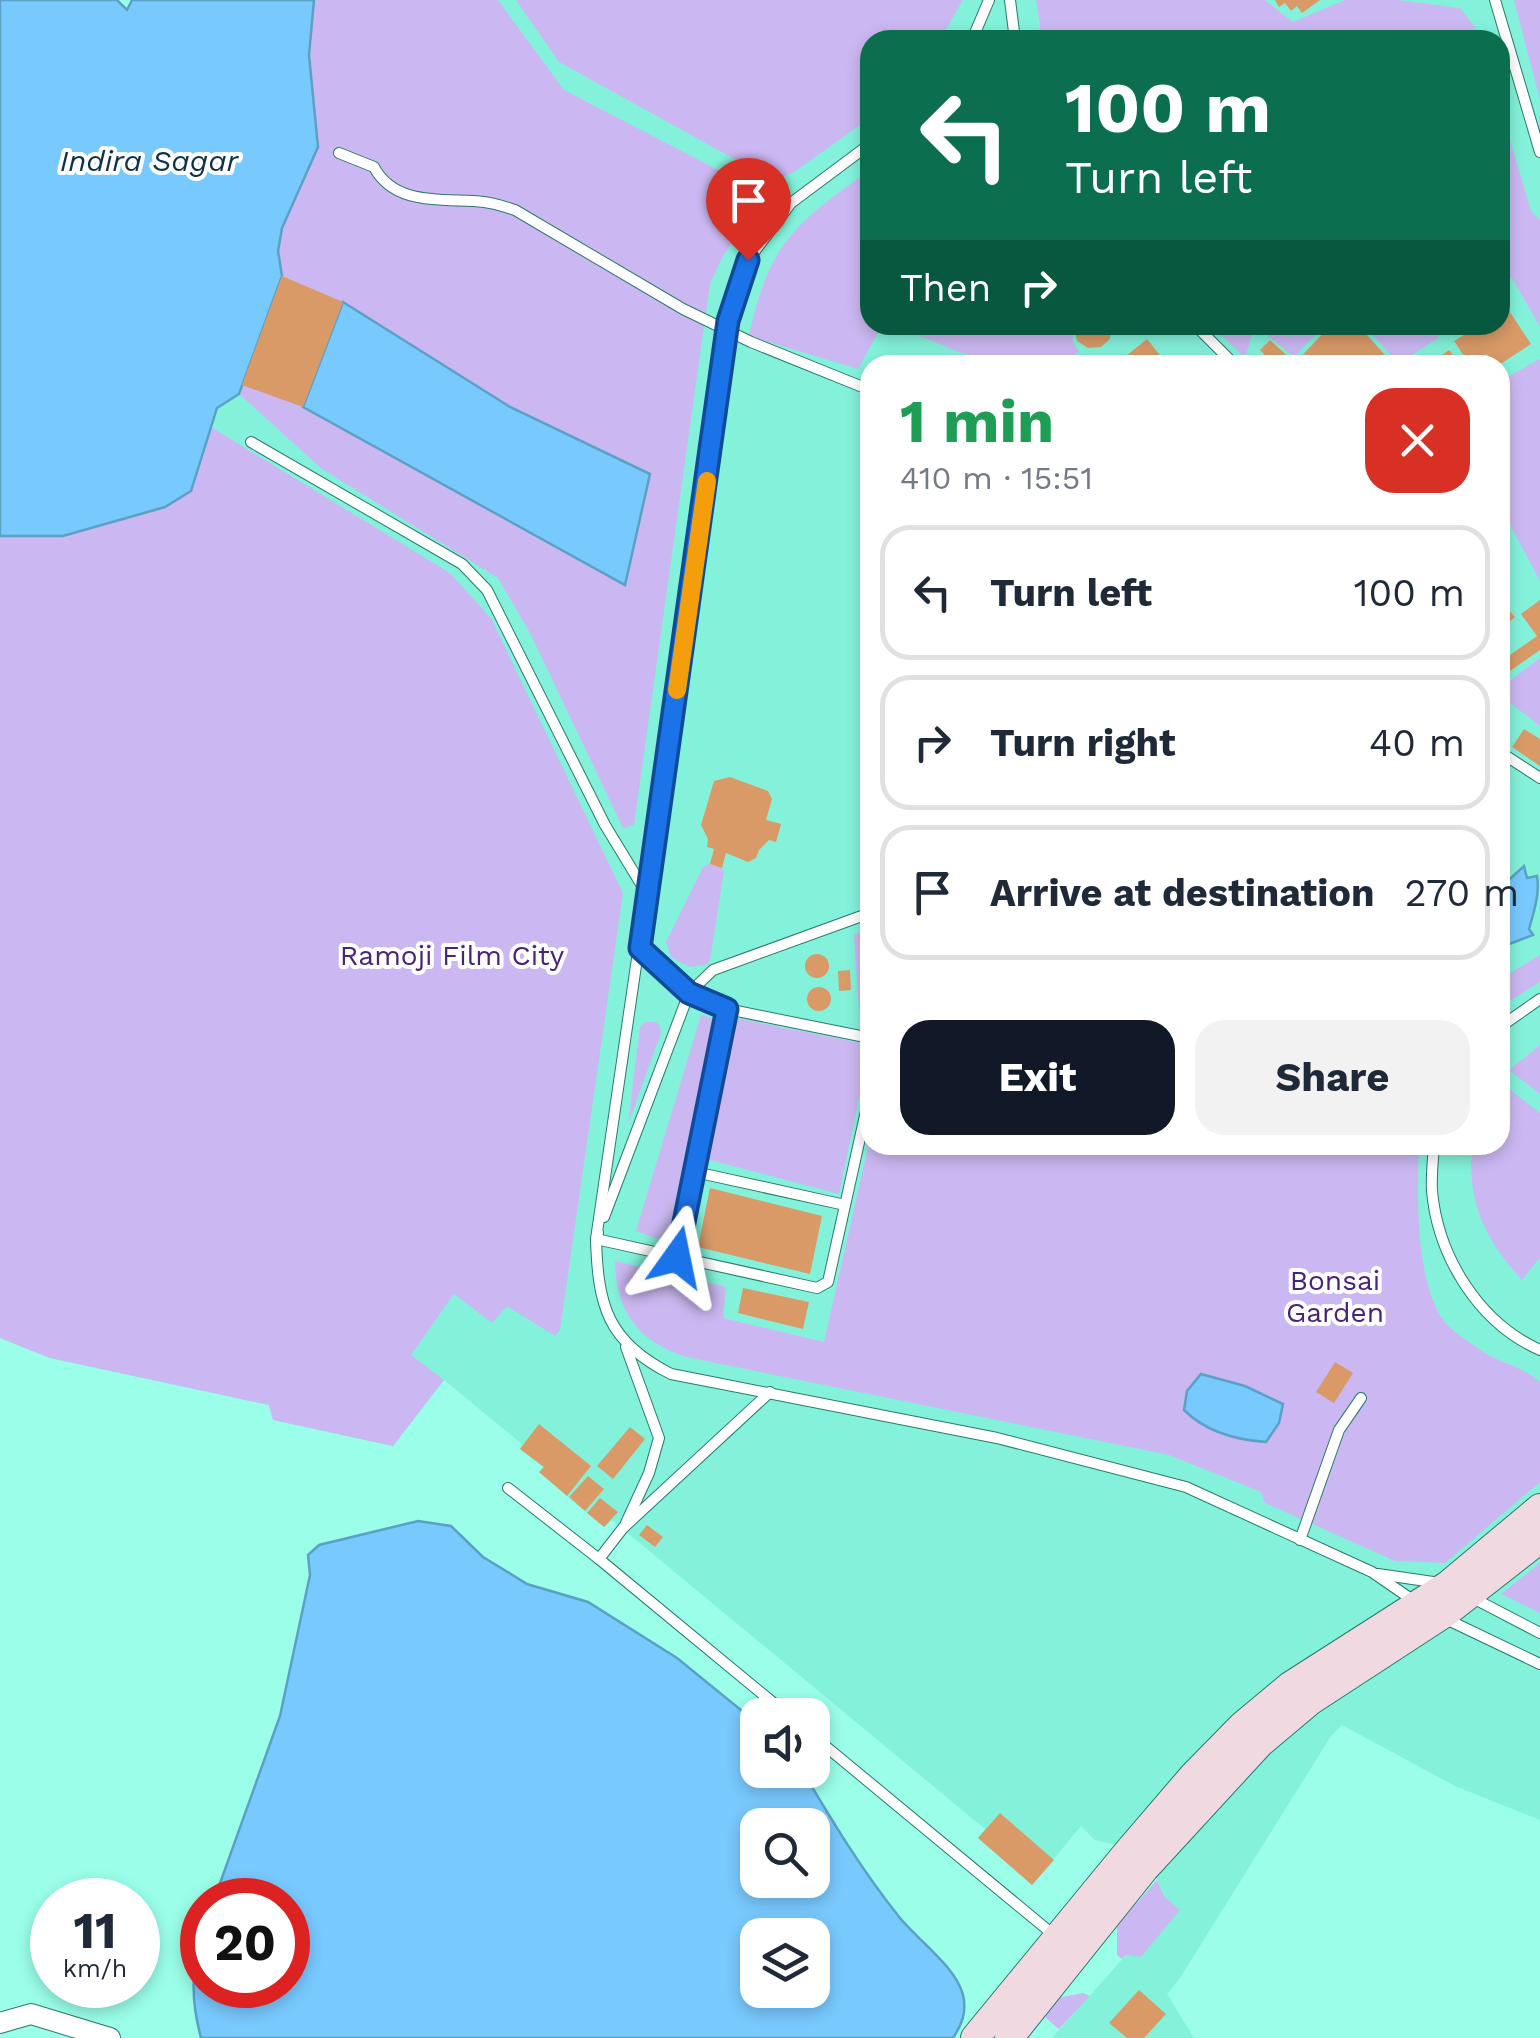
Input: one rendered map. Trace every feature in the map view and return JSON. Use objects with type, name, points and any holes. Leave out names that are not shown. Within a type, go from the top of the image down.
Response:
[{"type":"street","points":[[1458,1590],[1540,1508]]},
{"type":"street","points":[[974,2038],[1011,2021],[1136,1861],[1193,1776],[1242,1726],[1330,1660],[1429,1611],[1540,1540]]},
{"type":"street","points":[[1011,2021],[1056,1937],[1136,1861]]},
{"type":"street","points":[[0,2023],[31,2014],[110,2038]]},
{"type":"lane","points":[[976,30],[988,0]]},
{"type":"lane","points":[[1010,0],[1014,30]]},
{"type":"lane","points":[[1495,0],[1504,30]]},
{"type":"lane","points":[[1510,51],[1540,152]]},
{"type":"lane","points":[[860,151],[791,203],[748,260],[728,321],[596,1238],[598,1283],[604,1308],[641,1359],[671,1374],[997,1438],[1186,1487],[1372,1572],[1429,1611],[1540,1664]]},
{"type":"lane","points":[[339,152],[374,166],[382,182],[424,200],[486,202],[515,210],[683,309],[751,342],[860,386]]},
{"type":"lane","points":[[1206,335],[1225,355]]},
{"type":"lane","points":[[251,442],[462,564],[488,590],[605,825],[647,895]]},
{"type":"lane","points":[[1510,758],[1540,778]]},
{"type":"lane","points":[[596,1238],[689,993],[713,970],[860,917]]},
{"type":"lane","points":[[640,948],[689,993],[727,1009],[860,1036]]},
{"type":"lane","points":[[1510,1019],[1540,999]]},
{"type":"lane","points":[[677,1257],[727,1009]]},
{"type":"lane","points":[[596,1238],[817,1288],[828,1282],[860,1137]]},
{"type":"lane","points":[[1434,1155],[1432,1190],[1440,1235],[1459,1276],[1486,1312],[1521,1342],[1540,1350]]},
{"type":"lane","points":[[695,1172],[845,1205]]},
{"type":"lane","points":[[621,1335],[660,1438],[649,1473],[623,1528]]},
{"type":"lane","points":[[599,1558],[623,1528],[770,1392]]},
{"type":"lane","points":[[1300,1540],[1340,1430],[1361,1398]]},
{"type":"lane","points":[[508,1488],[768,1698]]},
{"type":"lane","points":[[1372,1572],[1422,1578],[1458,1590],[1540,1633]]},
{"type":"lane","points":[[830,1750],[1056,1937]]},
{"type":"shaded area","name":"Ramoji Film City","points":[[368,0],[1540,0],[1540,1820],[1455,1786],[1342,1725],[1331,1736],[1167,1994],[1194,2038],[1052,2038],[1126,1955],[1179,1910],[1164,1896],[1156,1877],[1118,1845],[1095,1840],[1081,1826],[1032,1885],[978,1838],[985,1829],[612,1520],[604,1527],[539,1472],[543,1467],[520,1449],[522,1444],[444,1380],[393,1446],[273,1420],[269,1405],[50,1358],[0,1338],[191,491],[217,407],[238,394],[344,90]]},
{"type":"green space","points":[[314,0],[498,0],[564,90],[726,174],[755,210],[723,256],[710,284],[634,825],[623,828],[530,633],[498,578],[322,469],[239,394],[282,277],[278,251],[282,228],[318,147],[309,55]]},
{"type":"green space","points":[[516,0],[963,0],[946,30],[860,30],[860,125],[794,172],[774,181],[559,62]]},
{"type":"green space","points":[[1036,0],[1265,0],[1293,22],[1345,0],[1398,0],[1460,8],[1477,30],[1041,30]]},
{"type":"green space","points":[[1514,0],[1540,0],[1540,100]]},
{"type":"green space","points":[[1510,140],[1531,211],[1540,220],[1540,327],[1512,278]]},
{"type":"green space","points":[[860,177],[860,335],[877,335],[866,355],[860,355],[858,369],[749,336],[776,256],[822,205]]},
{"type":"green space","points":[[918,335],[1073,335],[1079,352],[1074,355],[962,353]]},
{"type":"green space","points":[[1221,335],[1251,335],[1246,355]]},
{"type":"green space","points":[[1268,335],[1315,335],[1296,355]]},
{"type":"green space","points":[[1372,335],[1439,335],[1412,355],[1391,355]]},
{"type":"green space","points":[[1540,359],[1540,581],[1510,525],[1510,376]]},
{"type":"green space","points":[[211,427],[450,573],[491,618],[623,893],[560,1330],[555,1336],[507,1306],[492,1323],[454,1294],[411,1355],[444,1380],[393,1446],[273,1420],[269,1405],[50,1358],[0,1338],[0,536],[63,536],[191,491]]},
{"type":"green space","points":[[1540,658],[1540,726],[1510,703],[1510,680]]},
{"type":"green space","points":[[713,862],[724,871],[710,960],[706,965],[690,967],[671,957],[666,942],[703,867]]},
{"type":"green space","points":[[860,933],[860,1024],[854,935]]},
{"type":"green space","points":[[1540,955],[1540,982],[1510,1001],[1510,973]]},
{"type":"green space","points":[[701,1015],[715,1019],[670,1229],[658,1239],[636,1231]]},
{"type":"green space","points":[[736,1018],[860,1043],[860,1093],[839,1194],[706,1159]]},
{"type":"green space","points":[[645,1022],[656,1022],[661,1033],[628,1124],[640,1027]]},
{"type":"green space","points":[[1540,1045],[1540,1094],[1510,1071]]},
{"type":"green space","points":[[1510,1090],[1540,1113],[1540,1257],[1522,1280],[1498,1250],[1481,1218],[1472,1155],[1510,1155]]},
{"type":"green space","name":"Bonsai Garden","points":[[866,1155],[1419,1155],[1420,1236],[1434,1303],[1443,1320],[1460,1336],[1540,1382],[1540,1482],[1445,1563],[1395,1561],[1265,1503],[1261,1492],[1169,1455],[686,1357],[654,1342],[633,1322],[620,1295],[615,1261],[726,1287],[723,1318],[824,1342]]},
{"type":"green space","points":[[1540,1563],[1540,1613],[1501,1594]]},
{"type":"green space","points":[[1157,1880],[1164,1896],[1180,1910],[1141,1957],[1126,1955],[1122,1959],[1117,1955],[1117,1925]]},
{"type":"green space","points":[[1083,1993],[1090,1996],[1059,2029],[1046,2018],[1046,2011],[1057,1998]]},
{"type":"water","name":"Indira Sagar","points":[[0,0],[117,0],[127,10],[132,0],[314,0],[309,55],[318,147],[282,228],[278,251],[282,276],[239,394],[217,408],[191,491],[165,507],[63,536],[0,536]]},
{"type":"water","points":[[343,302],[510,407],[650,474],[625,585],[303,407]]},
{"type":"water","points":[[1524,866],[1527,878],[1537,876],[1529,929],[1533,935],[1510,944],[1510,879]]},
{"type":"water","points":[[1201,1374],[1245,1386],[1283,1404],[1279,1423],[1266,1442],[1222,1433],[1201,1424],[1184,1410],[1187,1391]]},
{"type":"water","points":[[418,1521],[451,1526],[483,1557],[527,1584],[588,1602],[677,1658],[740,1709],[740,1788],[813,1788],[825,1808],[740,1808],[740,1898],[830,1898],[830,1816],[886,1901],[953,1974],[964,2007],[953,2038],[201,2038],[195,2008],[310,2008],[310,1878],[222,1878],[280,1716],[310,1575],[308,1555],[319,1545]]},
{"type":"building","points":[[1275,0],[1320,0],[1302,13],[1297,6],[1291,11],[1285,3],[1279,7]]},
{"type":"building","points":[[282,276],[343,302],[303,407],[242,385]]},
{"type":"building","points":[[1510,312],[1531,344],[1510,358],[1463,355],[1454,341],[1464,335],[1510,335]]},
{"type":"building","points":[[1076,335],[1110,335],[1101,347],[1088,348],[1077,341]]},
{"type":"building","points":[[1322,335],[1367,335],[1385,355],[1302,355]]},
{"type":"building","points":[[1147,339],[1160,355],[1127,355]]},
{"type":"building","points":[[1270,340],[1286,355],[1263,355],[1260,350]]},
{"type":"building","points":[[1540,600],[1540,650],[1510,671],[1510,655],[1537,636],[1521,614]]},
{"type":"building","points":[[1524,729],[1540,739],[1540,766],[1512,747]]},
{"type":"building","points":[[730,777],[768,791],[772,799],[766,820],[781,824],[776,842],[769,840],[756,858],[748,862],[726,853],[722,868],[710,864],[714,849],[707,847],[708,839],[701,825],[714,781]]},
{"type":"building","points":[[817,954],[829,966],[817,978],[805,966]]},
{"type":"building","points":[[850,970],[851,990],[839,991],[838,971]]},
{"type":"building","points":[[819,987],[831,999],[819,1011],[807,999]]},
{"type":"building","points":[[710,1188],[822,1216],[810,1274],[698,1247]]},
{"type":"building","points":[[743,1288],[809,1302],[803,1329],[738,1313]]},
{"type":"building","points":[[1335,1362],[1353,1373],[1334,1403],[1316,1392]]},
{"type":"building","points":[[539,1424],[591,1466],[567,1496],[539,1472],[544,1467],[520,1449]]},
{"type":"building","points":[[630,1427],[645,1439],[613,1479],[597,1466]]},
{"type":"building","points":[[588,1476],[604,1489],[585,1511],[569,1497]]},
{"type":"building","points":[[600,1498],[618,1512],[604,1527],[587,1513]]},
{"type":"building","points":[[647,1525],[663,1537],[655,1547],[639,1535]]},
{"type":"building","points":[[1000,1813],[1054,1860],[1032,1885],[978,1838]]},
{"type":"building","points":[[1139,1990],[1166,2014],[1144,2038],[1127,2038],[1109,2023]]},
{"type":"slow traffic","points":[[677,690],[707,481]]},
{"type":"route","points":[[677,1257],[727,1009],[689,993],[640,948],[728,321],[748,260]]}]
